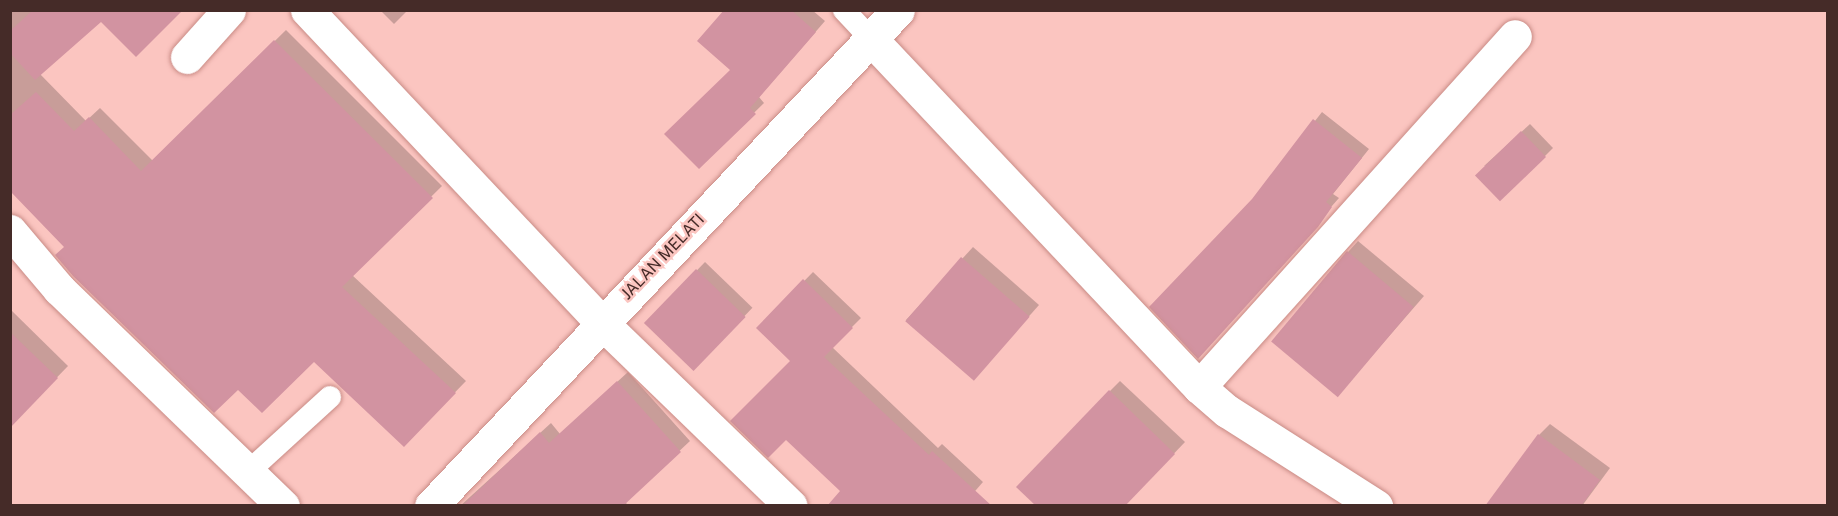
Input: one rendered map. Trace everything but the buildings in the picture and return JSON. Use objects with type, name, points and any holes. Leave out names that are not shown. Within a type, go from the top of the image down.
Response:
[{"type":"street","points":[[187,57],[229,10]]},
{"type":"street","points":[[307,10],[601,322],[790,506]]},
{"type":"street","name":"JALAN MELATI","points":[[431,506],[601,322],[898,10]]},
{"type":"street","points":[[1199,387],[1515,36]]},
{"type":"street","points":[[871,39],[1199,387],[1227,411],[1376,506]]},
{"type":"street","points":[[10,231],[59,289],[283,506]]},
{"type":"lane","points":[[844,10],[871,39]]},
{"type":"lane","points":[[248,472],[330,397]]}]
